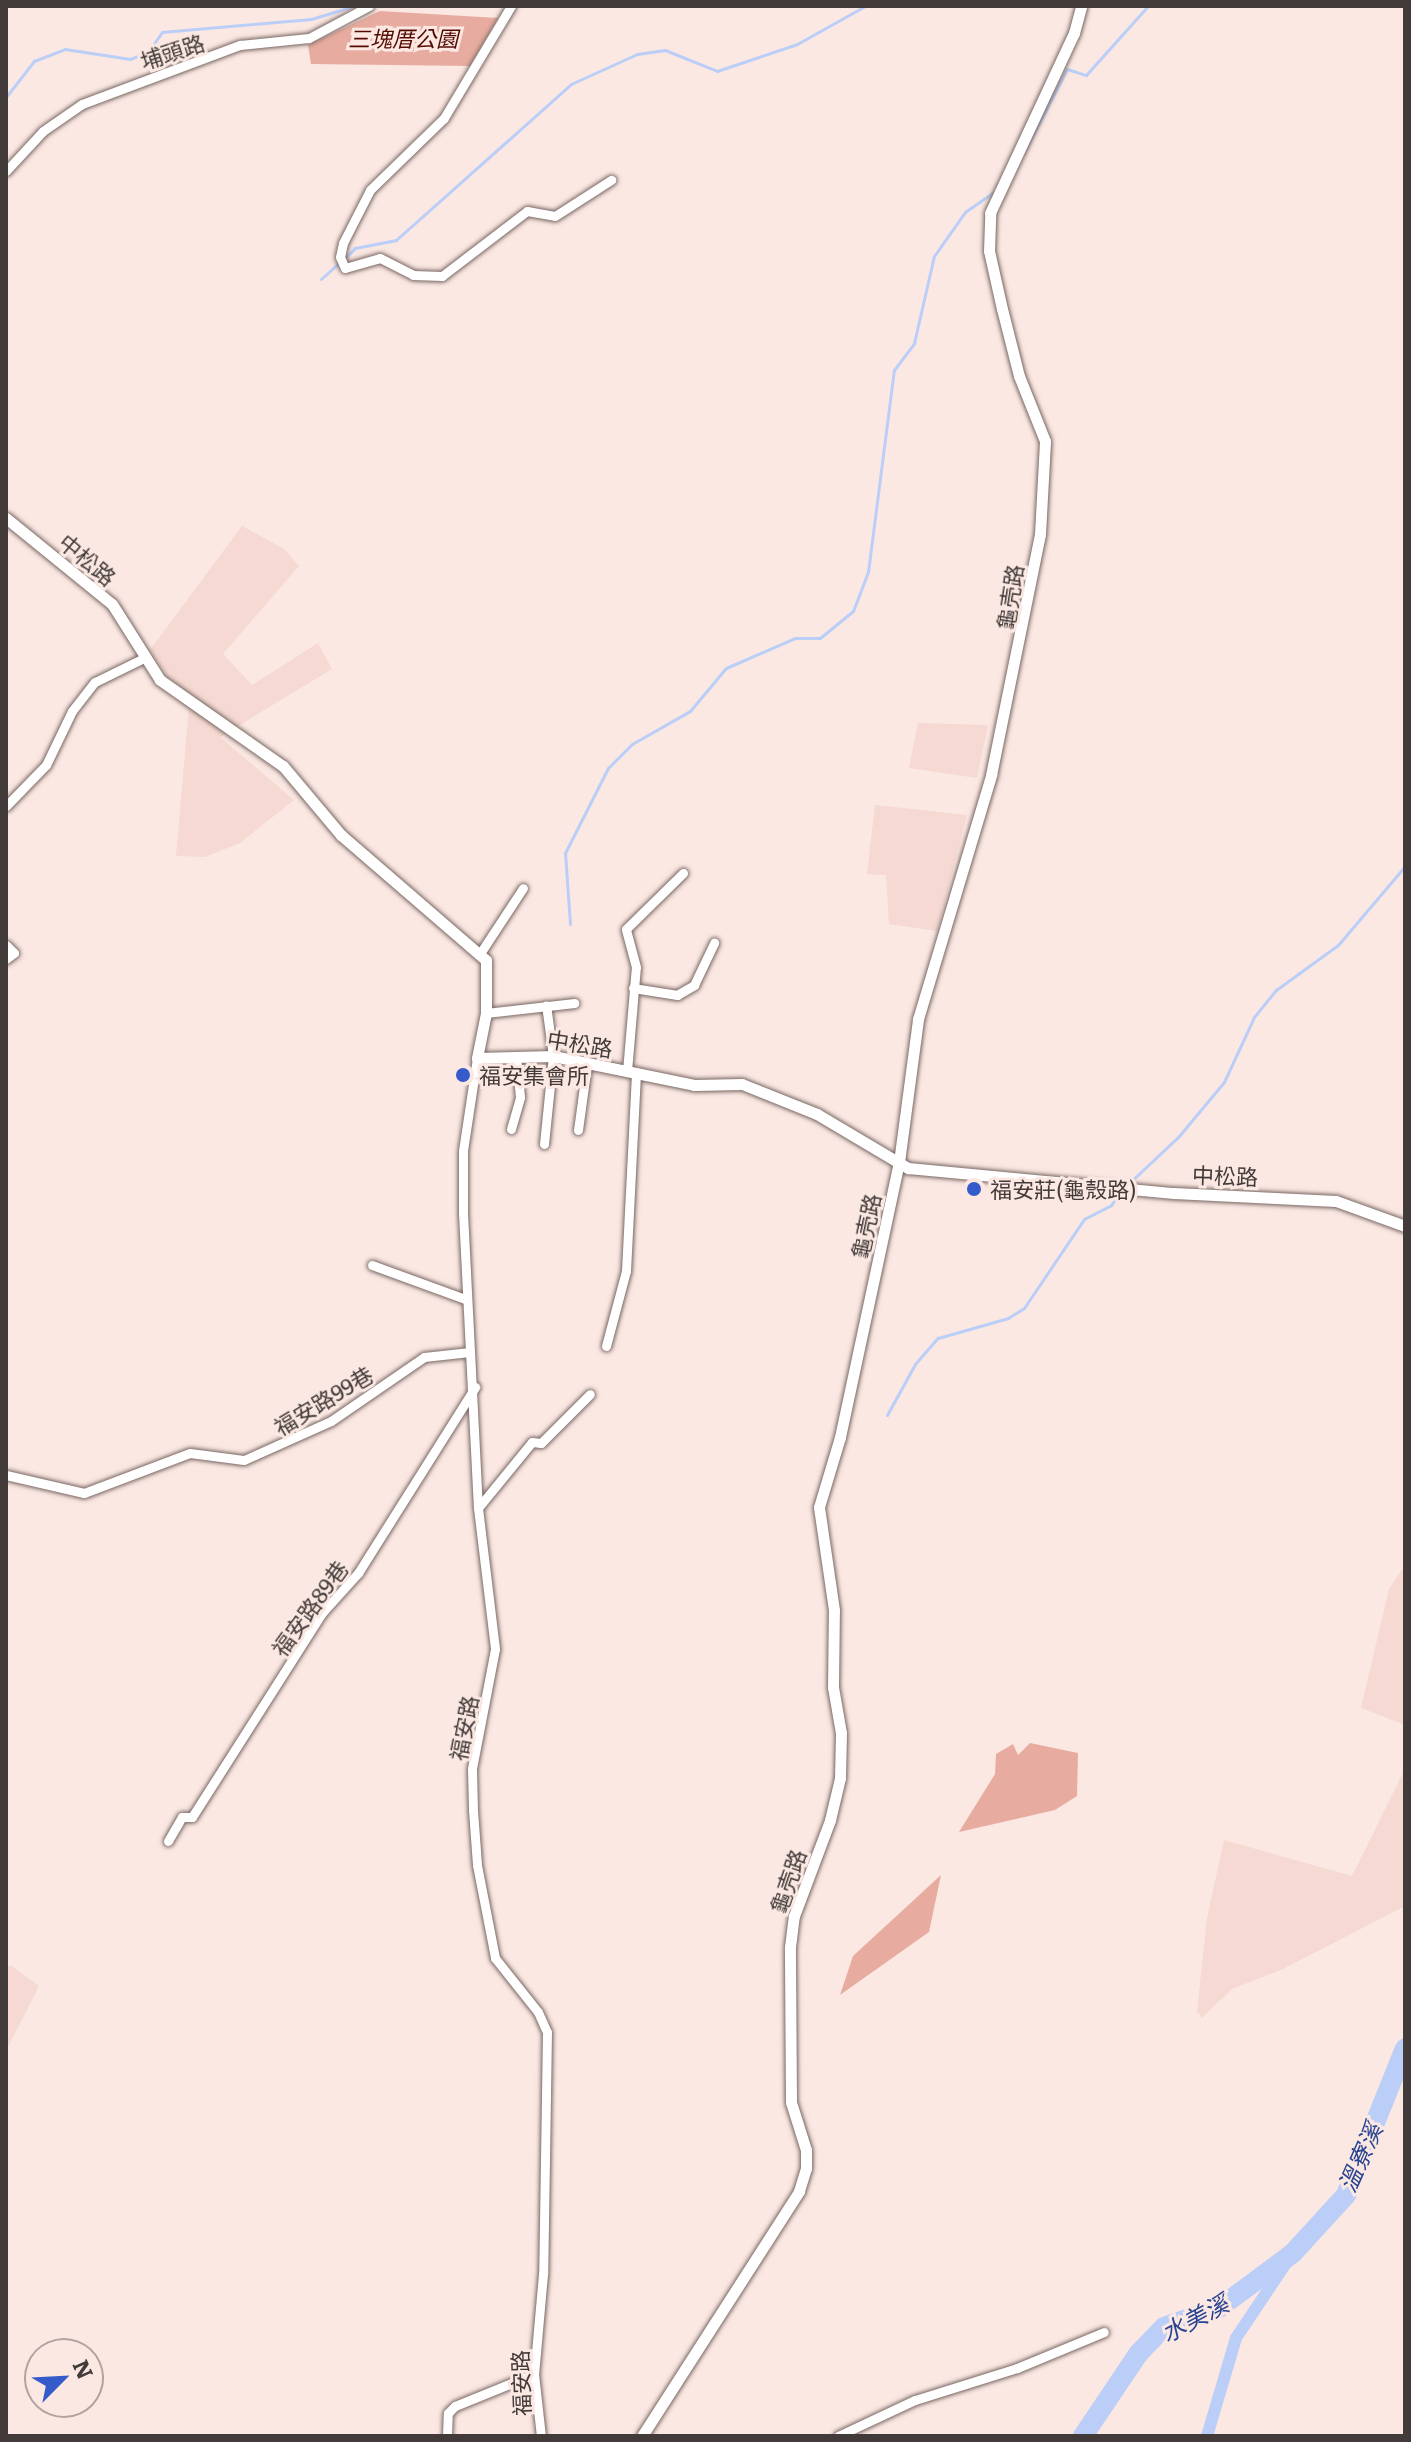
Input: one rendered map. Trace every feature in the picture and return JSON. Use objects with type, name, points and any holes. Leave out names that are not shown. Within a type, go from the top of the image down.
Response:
[{"type":"street","name":"埔頭路","points":[[6,171],[43,131],[82,104],[240,45],[309,38],[369,6]]},
{"type":"street","points":[[511,6],[444,118],[370,190],[343,243],[340,257],[345,268],[380,258],[413,275],[442,276],[527,211],[555,216],[611,180]]},
{"type":"street","name":"龜壳路","points":[[642,2436],[799,2191],[806,2168],[806,2150],[791,2102],[790,1947],[794,1916],[830,1820],[840,1778],[841,1733],[833,1687],[834,1610],[819,1507],[840,1437],[899,1162],[918,1019],[991,775],[1040,534],[1045,441],[1019,376],[1005,322],[989,251],[990,213],[1074,33],[1081,6]]},
{"type":"street","name":"中松路","points":[[6,518],[112,604],[144,658],[181,698],[283,766],[341,835],[479,955]]},
{"type":"street","points":[[6,806],[46,765],[72,711],[95,682],[144,658]]},
{"type":"street","points":[[606,1346],[626,1271],[636,967],[626,929],[683,873]]},
{"type":"street","points":[[477,1058],[486,1013],[489,971],[479,955],[523,888]]},
{"type":"street","points":[[633,988],[677,995],[694,985],[714,943]]},
{"type":"street","points":[[6,945],[14,953],[6,959]]},
{"type":"street","points":[[486,1013],[574,1003]]},
{"type":"street","points":[[544,1144],[553,1056],[546,1005]]},
{"type":"street","points":[[511,1129],[520,1097],[516,1056]]},
{"type":"street","name":"中松路","points":[[477,1058],[553,1056],[694,1085],[742,1084],[817,1114],[899,1162],[936,1172],[1336,1201],[1405,1226]]},
{"type":"street","name":"福安路","points":[[477,1058],[463,1151],[465,1299],[475,1387],[478,1508],[495,1649],[472,1769],[477,1865],[495,1958],[538,2012],[547,2032],[543,2274],[534,2374],[541,2436]]},
{"type":"street","points":[[578,1130],[587,1064]]},
{"type":"street","points":[[372,1265],[465,1299]]},
{"type":"street","name":"福安路99巷","points":[[6,1475],[84,1493],[190,1453],[244,1460],[331,1421],[424,1357],[470,1352]]},
{"type":"street","name":"福安路89巷","points":[[168,1841],[182,1817],[192,1817],[322,1613],[358,1573],[475,1387]]},
{"type":"street","points":[[478,1508],[532,1442],[541,1443],[590,1394]]},
{"type":"street","points":[[838,2436],[915,2400],[1017,2368],[1104,2332]]},
{"type":"street","points":[[447,2436],[448,2413],[455,2406],[534,2374]]},
{"type":"shaded area","points":[[242,526],[284,549],[299,566],[223,654],[252,685],[318,643],[332,669],[220,737],[294,800],[240,843],[205,857],[176,856],[190,695],[172,684],[150,650]]},
{"type":"shaded area","points":[[918,723],[988,725],[977,778],[909,768]]},
{"type":"shaded area","points":[[875,805],[967,815],[937,931],[889,924],[886,875],[867,874]]},
{"type":"shaded area","points":[[1402,1569],[1405,1570],[1405,1725],[1361,1708],[1389,1589]]},
{"type":"shaded area","points":[[1405,1769],[1405,1906],[1283,1969],[1232,1989],[1202,2018],[1197,2011],[1207,1918],[1224,1840],[1352,1876]]},
{"type":"shaded area","points":[[10,1965],[39,1986],[6,2051],[6,1970]]},
{"type":"green space","name":"三塊厝公園","points":[[380,11],[498,18],[470,66],[311,64],[308,45]]},
{"type":"green space","points":[[1030,1743],[1078,1753],[1077,1796],[1055,1810],[959,1832],[995,1774],[996,1754],[1013,1744],[1018,1755]]},
{"type":"green space","points":[[941,1875],[929,1932],[840,1995],[853,1956]]},
{"type":"waterway","points":[[6,97],[34,61],[65,49],[130,59],[148,52],[162,32],[311,19],[354,6]]},
{"type":"waterway","points":[[345,258],[355,248],[396,240],[571,84],[637,54],[665,50],[717,71],[797,44],[865,6]]},
{"type":"waterway","points":[[1024,152],[1067,69],[1086,75],[1148,6]]},
{"type":"waterway","points":[[570,924],[565,853],[608,768],[632,744],[690,711],[726,668],[795,638],[820,638],[853,611],[868,572],[894,370],[914,343],[934,256],[965,212],[994,192]]},
{"type":"waterway","points":[[321,279],[339,263]]},
{"type":"waterway","points":[[1127,1185],[1179,1136],[1224,1082],[1254,1017],[1276,990],[1338,945],[1405,866]]},
{"type":"waterway","points":[[887,1415],[915,1364],[938,1338],[1008,1318],[1024,1308],[1084,1219],[1111,1205],[1122,1191]]},
{"type":"waterway","name":"水美溪","points":[[1083,2436],[1138,2354],[1164,2327],[1219,2308],[1293,2253],[1346,2195],[1405,2048]]},
{"type":"waterway","points":[[1207,2436],[1236,2338],[1293,2253]]},
{"type":"place","name":"福安集會所","points":[[463,1075]]},
{"type":"place","name":"福安莊(龜殼路)","points":[[974,1189]]},
{"type":"water label","name":"溫寮溪","points":[[1359,2157]]}]
